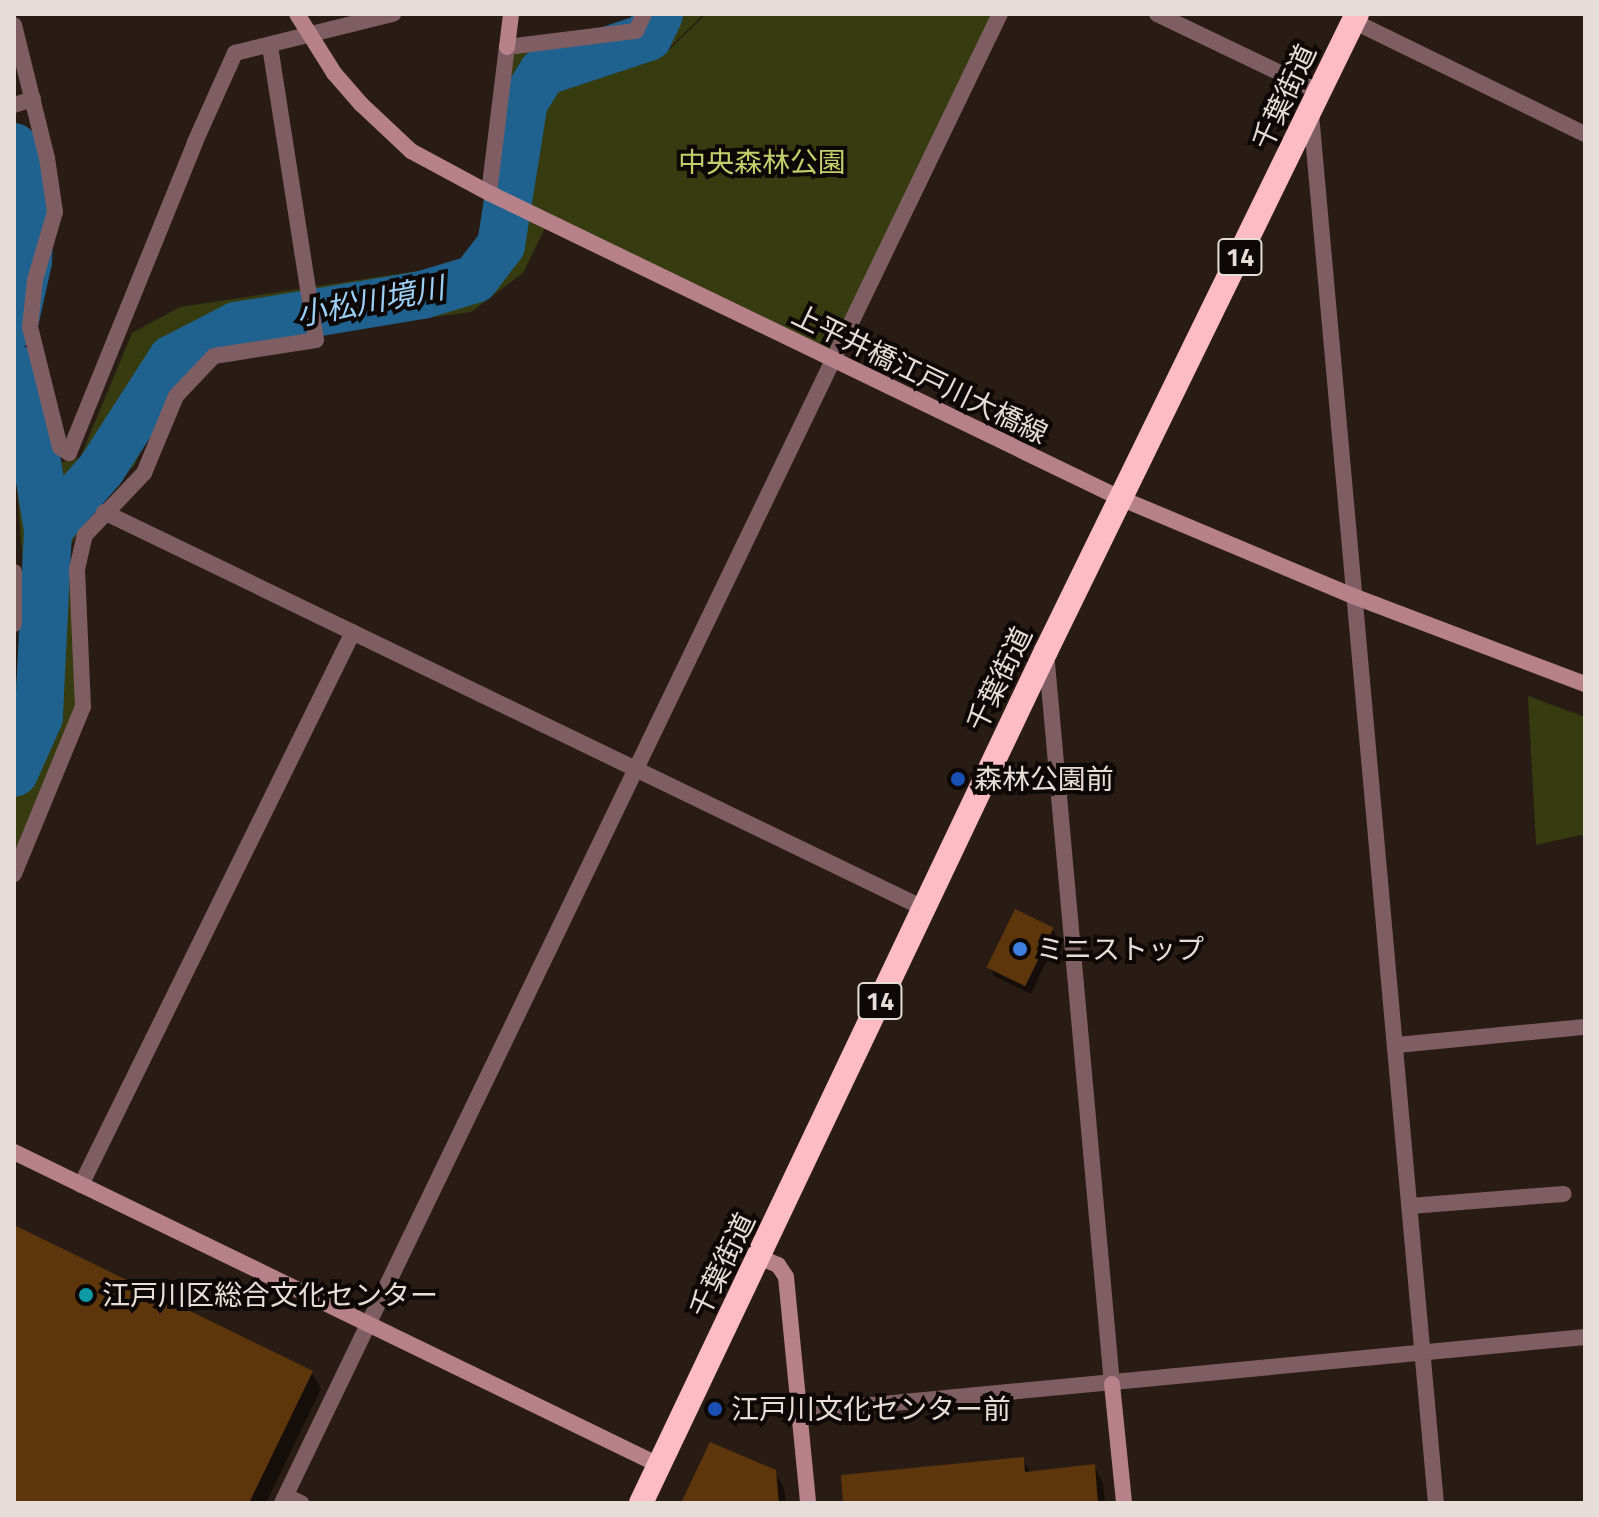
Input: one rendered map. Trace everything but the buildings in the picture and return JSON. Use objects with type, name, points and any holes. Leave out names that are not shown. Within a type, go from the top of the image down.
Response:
[{"type":"highway","name":"千葉街道","points":[[641,1503],[1046,651],[1355,18]]},
{"type":"street","name":"上平井橋江戸川大橋線","points":[[297,14],[361,104],[411,151],[517,207],[1120,498],[1353,596],[1585,684]]},
{"type":"street","points":[[14,25],[21,103],[55,212],[35,280],[30,327],[60,447],[69,453],[195,142],[235,53],[393,14]]},
{"type":"street","points":[[494,195],[511,14]]},
{"type":"street","points":[[507,47],[636,31],[644,14]]},
{"type":"street","points":[[290,1501],[368,1324],[502,1052],[633,769],[1000,14]]},
{"type":"street","points":[[1157,14],[1315,103],[1353,596],[1397,1045],[1436,1503]]},
{"type":"street","points":[[1355,18],[1585,134]]},
{"type":"street","points":[[14,874],[83,707],[77,569],[85,535],[144,473],[176,396],[214,356],[316,340],[270,45]]},
{"type":"street","points":[[104,512],[923,908]]},
{"type":"street","points":[[14,572],[14,624]]},
{"type":"street","points":[[81,1185],[353,632]]},
{"type":"street","points":[[1046,651],[1124,1503]]},
{"type":"street","points":[[1397,1045],[1585,1027]]},
{"type":"street","points":[[14,1152],[659,1465]]},
{"type":"street","points":[[1410,1206],[1564,1194]]},
{"type":"street","points":[[759,1257],[778,1265],[786,1277],[808,1503]]},
{"type":"street","points":[[799,1412],[1585,1337]]},
{"type":"green space","name":"中央森林公園","points":[[647,14],[704,14],[668,49],[558,88],[558,91],[669,50],[706,14],[996,14],[831,350],[549,220],[523,273],[471,312],[223,345],[202,356],[167,394],[134,466],[101,494],[68,550],[77,705],[14,853],[14,697],[26,607],[14,450],[14,340],[24,346],[57,463],[80,458],[132,333],[180,307],[476,262],[496,209],[513,52],[638,33]]},
{"type":"green space","points":[[1528,696],[1585,717],[1585,834],[1536,845]]},
{"type":"waterway","name":"小松川境川","points":[[48,530],[102,468],[172,359],[236,326],[422,295],[475,279],[501,245],[524,102],[543,72],[648,37],[659,14]]},
{"type":"waterway","name":"小松川境川","points":[[14,147],[30,205],[28,261],[14,324]]},
{"type":"waterway","name":"小松川境川","points":[[14,368],[34,443],[48,530],[39,717],[14,773]]},
{"type":"place","name":"森林公園前","points":[[958,779]]},
{"type":"place","name":"ミニストップ","points":[[1020,949]]},
{"type":"place","name":"江戸川区総合文化センター","points":[[86,1295]]},
{"type":"place","name":"江戸川文化センター前","points":[[715,1409]]}]
